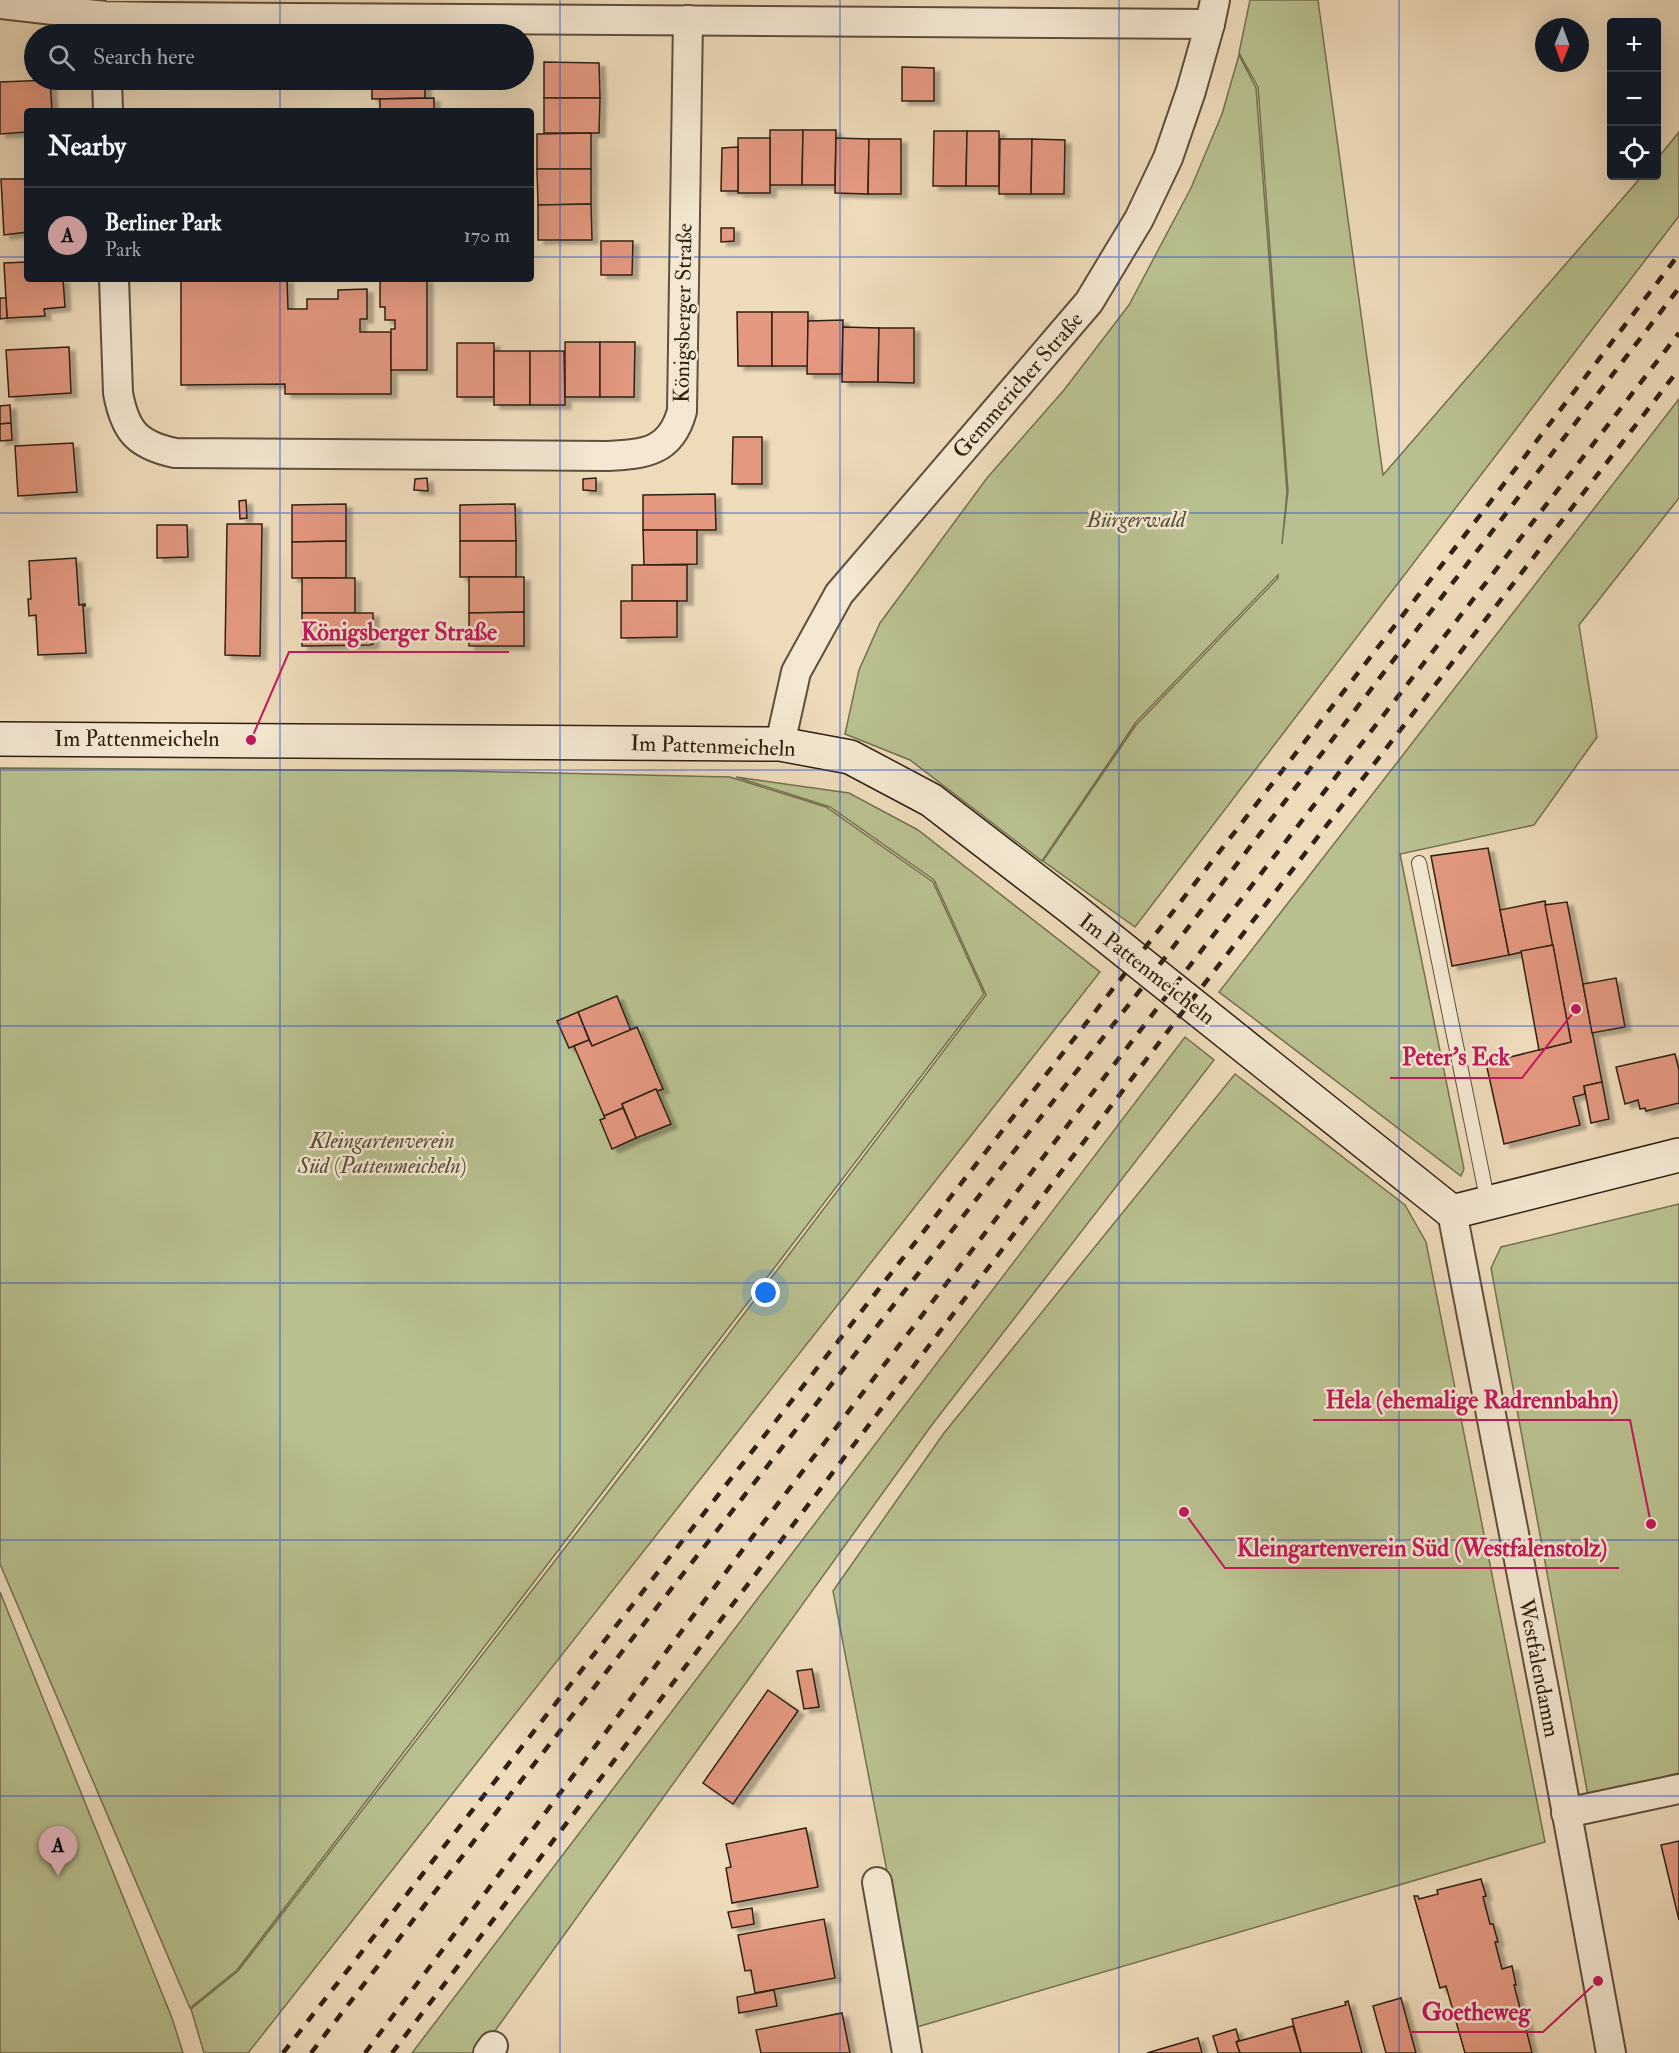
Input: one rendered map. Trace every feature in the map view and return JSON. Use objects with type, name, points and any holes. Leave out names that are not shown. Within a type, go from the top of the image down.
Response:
[{"type":"street","points":[[0,4],[100,24]]},
{"type":"street","points":[[222,24],[1213,12]]},
{"type":"street","name":"Gemmericher Straße","points":[[780,744],[796,672],[838,594],[1089,302],[1128,238],[1168,158],[1191,91],[1213,12]]},
{"type":"street","name":"Königsberger Straße","points":[[114,282],[118,393],[121,410],[128,426],[139,439],[156,449],[175,453],[608,456],[653,450],[669,440],[678,426],[682,411],[688,20]]},
{"type":"street","points":[[107,90],[108,108]]},
{"type":"street","name":"Im Pattenmeicheln","points":[[0,739],[780,744],[850,758],[931,800],[1070,907],[1452,1212]]},
{"type":"street","points":[[1452,1212],[1679,1155]]},
{"type":"street","name":"Westfalendamm","points":[[1452,1212],[1611,2053]]},
{"type":"street","points":[[1566,1813],[1679,1789]]},
{"type":"street","points":[[877,1882],[907,2053]]},
{"type":"lane","points":[[1419,862],[1488,1203]]},
{"type":"green space","name":"Bürgerwald","points":[[1250,0],[1318,0],[1383,475],[1639,180],[1661,180],[1661,154],[1679,132],[1679,216],[1135,927],[1043,861],[1136,725],[1278,578],[1278,575],[1136,722],[1042,861],[910,760],[845,734],[859,670],[880,623],[987,478],[1064,390],[1129,305],[1191,188],[1222,114],[1239,55],[1256,88],[1287,492],[1282,544],[1288,491],[1258,87],[1239,53]]},
{"type":"green space","points":[[1679,399],[1679,498],[1579,625],[1597,737],[1534,825],[1400,854],[1464,1169],[1461,1176],[1219,992]]},
{"type":"green space","name":"Kleingartenverein Süd (Pattenmeicheln)","points":[[0,768],[458,771],[730,777],[826,807],[933,882],[984,994],[237,1970],[190,2008],[0,1564]]},
{"type":"green space","points":[[736,777],[849,793],[918,830],[1100,972],[248,2053],[204,2053],[191,2009],[238,1971],[652,1435],[986,995],[934,880],[830,807]]},
{"type":"green space","points":[[1185,1037],[1214,1060],[931,1426],[479,2053],[412,2053]]},
{"type":"green space","points":[[1235,1074],[1405,1205],[1426,1242],[1545,1842],[917,2027],[833,1591],[944,1433]]},
{"type":"green space","points":[[1679,1204],[1679,1773],[1588,1796],[1491,1268],[1501,1247]]},
{"type":"green space","points":[[0,1592],[172,2018],[183,2053],[0,2053]]},
{"type":"building","points":[[544,62],[599,63],[600,98],[544,98]]},
{"type":"building","points":[[902,67],[934,68],[934,101],[902,101]]},
{"type":"building","points":[[24,81],[24,90],[51,90],[52,108],[24,108],[24,132],[0,134],[0,82]]},
{"type":"building","points":[[372,90],[425,90],[425,98],[372,99]]},
{"type":"building","points":[[434,98],[434,108],[380,108],[380,99]]},
{"type":"building","points":[[544,98],[600,98],[599,133],[544,133]]},
{"type":"building","points":[[770,130],[803,130],[802,185],[770,185]]},
{"type":"building","points":[[803,130],[836,130],[835,185],[802,185]]},
{"type":"building","points":[[934,131],[967,131],[966,186],[933,186]]},
{"type":"building","points":[[967,131],[999,131],[999,186],[966,186]]},
{"type":"building","points":[[591,133],[591,169],[537,169],[537,134]]},
{"type":"building","points":[[738,138],[770,138],[770,193],[738,193]]},
{"type":"building","points":[[836,138],[869,139],[868,194],[835,193]]},
{"type":"building","points":[[869,139],[901,139],[901,194],[868,194]]},
{"type":"building","points":[[1000,139],[1032,139],[1031,194],[999,194]]},
{"type":"building","points":[[1032,139],[1065,140],[1064,194],[1031,194]]},
{"type":"building","points":[[738,147],[738,191],[721,191],[722,148]]},
{"type":"building","points":[[537,169],[591,169],[591,204],[538,205]]},
{"type":"building","points":[[1,179],[24,179],[24,232],[4,235]]},
{"type":"building","points":[[591,204],[592,240],[538,240],[538,205]]},
{"type":"building","points":[[721,228],[734,228],[734,241],[721,242]]},
{"type":"building","points":[[601,241],[633,241],[632,275],[601,275]]},
{"type":"building","points":[[24,262],[24,282],[63,282],[65,307],[44,309],[45,316],[7,318],[4,263]]},
{"type":"building","points":[[181,282],[287,282],[288,309],[307,309],[307,299],[338,299],[338,290],[367,289],[367,319],[360,319],[360,332],[391,332],[391,394],[285,394],[285,384],[181,385]]},
{"type":"building","points":[[380,282],[427,282],[427,370],[391,370],[391,329],[395,329],[395,320],[385,320],[385,307],[380,307]]},
{"type":"building","points":[[0,298],[6,298],[7,318],[0,319]]},
{"type":"building","points":[[737,312],[772,312],[772,366],[738,366]]},
{"type":"building","points":[[772,312],[808,312],[808,366],[772,366]]},
{"type":"building","points":[[843,320],[842,374],[807,374],[808,321]]},
{"type":"building","points":[[843,327],[879,328],[878,382],[842,382]]},
{"type":"building","points":[[879,328],[914,328],[914,383],[878,382]]},
{"type":"building","points":[[565,342],[600,342],[600,397],[565,397]]},
{"type":"building","points":[[600,342],[635,342],[634,397],[600,397]]},
{"type":"building","points":[[457,343],[494,343],[494,397],[457,397]]},
{"type":"building","points":[[69,347],[71,393],[9,397],[6,350]]},
{"type":"building","points":[[494,351],[530,351],[530,405],[494,405]]},
{"type":"building","points":[[530,351],[564,351],[565,405],[530,405]]},
{"type":"building","points":[[10,405],[11,423],[0,424],[0,406]]},
{"type":"building","points":[[11,423],[12,440],[0,441],[0,424]]},
{"type":"building","points":[[733,437],[762,437],[762,484],[732,484]]},
{"type":"building","points":[[73,443],[77,492],[18,496],[15,446]]},
{"type":"building","points":[[427,478],[428,491],[414,490],[415,479]]},
{"type":"building","points":[[596,478],[596,491],[583,490],[583,479]]},
{"type":"building","points":[[715,494],[716,530],[643,530],[643,495]]},
{"type":"building","points":[[246,500],[247,518],[240,519],[239,501]]},
{"type":"building","points":[[346,504],[346,541],[292,542],[292,505]]},
{"type":"building","points":[[515,504],[516,541],[460,541],[460,505]]},
{"type":"building","points":[[227,524],[262,524],[260,656],[225,655]]},
{"type":"building","points":[[157,525],[187,525],[188,557],[157,558]]},
{"type":"building","points":[[643,530],[697,530],[697,564],[644,565]]},
{"type":"building","points":[[346,541],[346,578],[292,578],[292,542]]},
{"type":"building","points":[[460,541],[516,541],[516,577],[460,577]]},
{"type":"building","points":[[76,558],[79,605],[85,604],[83,606],[86,653],[38,655],[36,615],[29,616],[28,599],[31,599],[29,561]]},
{"type":"building","points":[[632,565],[687,565],[687,601],[632,601]]},
{"type":"building","points":[[469,577],[524,577],[524,612],[469,613]]},
{"type":"building","points":[[302,578],[355,578],[355,613],[302,613]]},
{"type":"building","points":[[621,601],[677,601],[677,637],[621,638]]},
{"type":"building","points":[[524,612],[524,646],[469,646],[469,613]]},
{"type":"building","points":[[302,613],[373,613],[373,644],[302,646]]},
{"type":"building","points":[[1488,848],[1509,955],[1452,966],[1431,856]]},
{"type":"building","points":[[1545,901],[1553,945],[1509,955],[1500,910]]},
{"type":"building","points":[[1567,902],[1602,1082],[1584,1086],[1585,1094],[1573,1097],[1580,1125],[1504,1144],[1486,1063],[1571,1042],[1545,905]]},
{"type":"building","points":[[1553,945],[1571,1042],[1539,1050],[1521,951]]},
{"type":"building","points":[[1616,978],[1625,1027],[1592,1033],[1583,984]]},
{"type":"building","points":[[617,996],[631,1031],[592,1046],[578,1012]]},
{"type":"building","points":[[578,1012],[589,1040],[569,1048],[557,1021]]},
{"type":"building","points":[[637,1027],[663,1089],[657,1091],[656,1089],[622,1104],[623,1108],[604,1116],[574,1046],[589,1040],[592,1046]]},
{"type":"building","points":[[1675,1054],[1679,1070],[1679,1103],[1646,1111],[1645,1108],[1640,1109],[1638,1100],[1625,1104],[1616,1067]]},
{"type":"building","points":[[1602,1082],[1609,1119],[1591,1123],[1584,1086]]},
{"type":"building","points":[[656,1089],[671,1124],[636,1138],[622,1104]]},
{"type":"building","points":[[623,1108],[636,1138],[612,1149],[600,1120]]},
{"type":"building","points":[[812,1669],[819,1707],[804,1709],[797,1671]]},
{"type":"building","points":[[768,1690],[798,1711],[733,1804],[703,1783]]},
{"type":"building","points":[[806,1828],[818,1887],[732,1903],[726,1868],[731,1867],[726,1844]]},
{"type":"building","points":[[1679,1841],[1679,1920],[1661,1845]]},
{"type":"building","points":[[1481,1879],[1490,1924],[1493,1924],[1498,1942],[1495,1942],[1502,1969],[1512,1966],[1516,1985],[1514,1985],[1528,2028],[1526,2029],[1532,2053],[1465,2053],[1446,1986],[1440,1988],[1414,1896],[1418,1896],[1419,1899],[1438,1894],[1437,1890]]},
{"type":"building","points":[[752,1908],[754,1924],[732,1928],[728,1912]]},
{"type":"building","points":[[824,1919],[835,1978],[755,1993],[751,1970],[745,1971],[738,1935]]},
{"type":"building","points":[[774,1990],[777,2006],[739,2013],[737,1997]]},
{"type":"building","points":[[1401,1998],[1416,2053],[1386,2053],[1373,2006]]},
{"type":"building","points":[[1348,2001],[1362,2053],[1301,2053],[1292,2019],[1346,2005],[1345,2002]]},
{"type":"building","points":[[842,2013],[850,2053],[761,2053],[756,2030]]},
{"type":"building","points":[[1293,2026],[1301,2053],[1240,2053],[1236,2042]]},
{"type":"building","points":[[1236,2029],[1239,2040],[1236,2042],[1240,2053],[1218,2053],[1213,2036]]},
{"type":"building","points":[[1198,2038],[1202,2053],[1147,2053]]},
{"type":"railway","points":[[283,2053],[1151,940],[1465,535],[1679,254]]},
{"type":"railway","points":[[311,2053],[484,1828],[1134,998],[1679,288]]},
{"type":"railway","points":[[365,2053],[747,1544],[1188,968],[1679,333]]},
{"type":"railway","points":[[392,2053],[1171,1027],[1679,369]]},
{"type":"place","name":"Königsberger Straße","points":[[251,740]]},
{"type":"place","name":"Peter's Eck","points":[[1576,1009]]},
{"type":"place","name":"Kleingartenverein Süd (Westfalenstolz)","points":[[1184,1512]]},
{"type":"place","name":"Hela (ehemalige Radrennbahn)","points":[[1651,1524]]},
{"type":"place","name":"Berliner Park","points":[[58,1876]]},
{"type":"place","name":"Goetheweg","points":[[1598,1981]]}]
